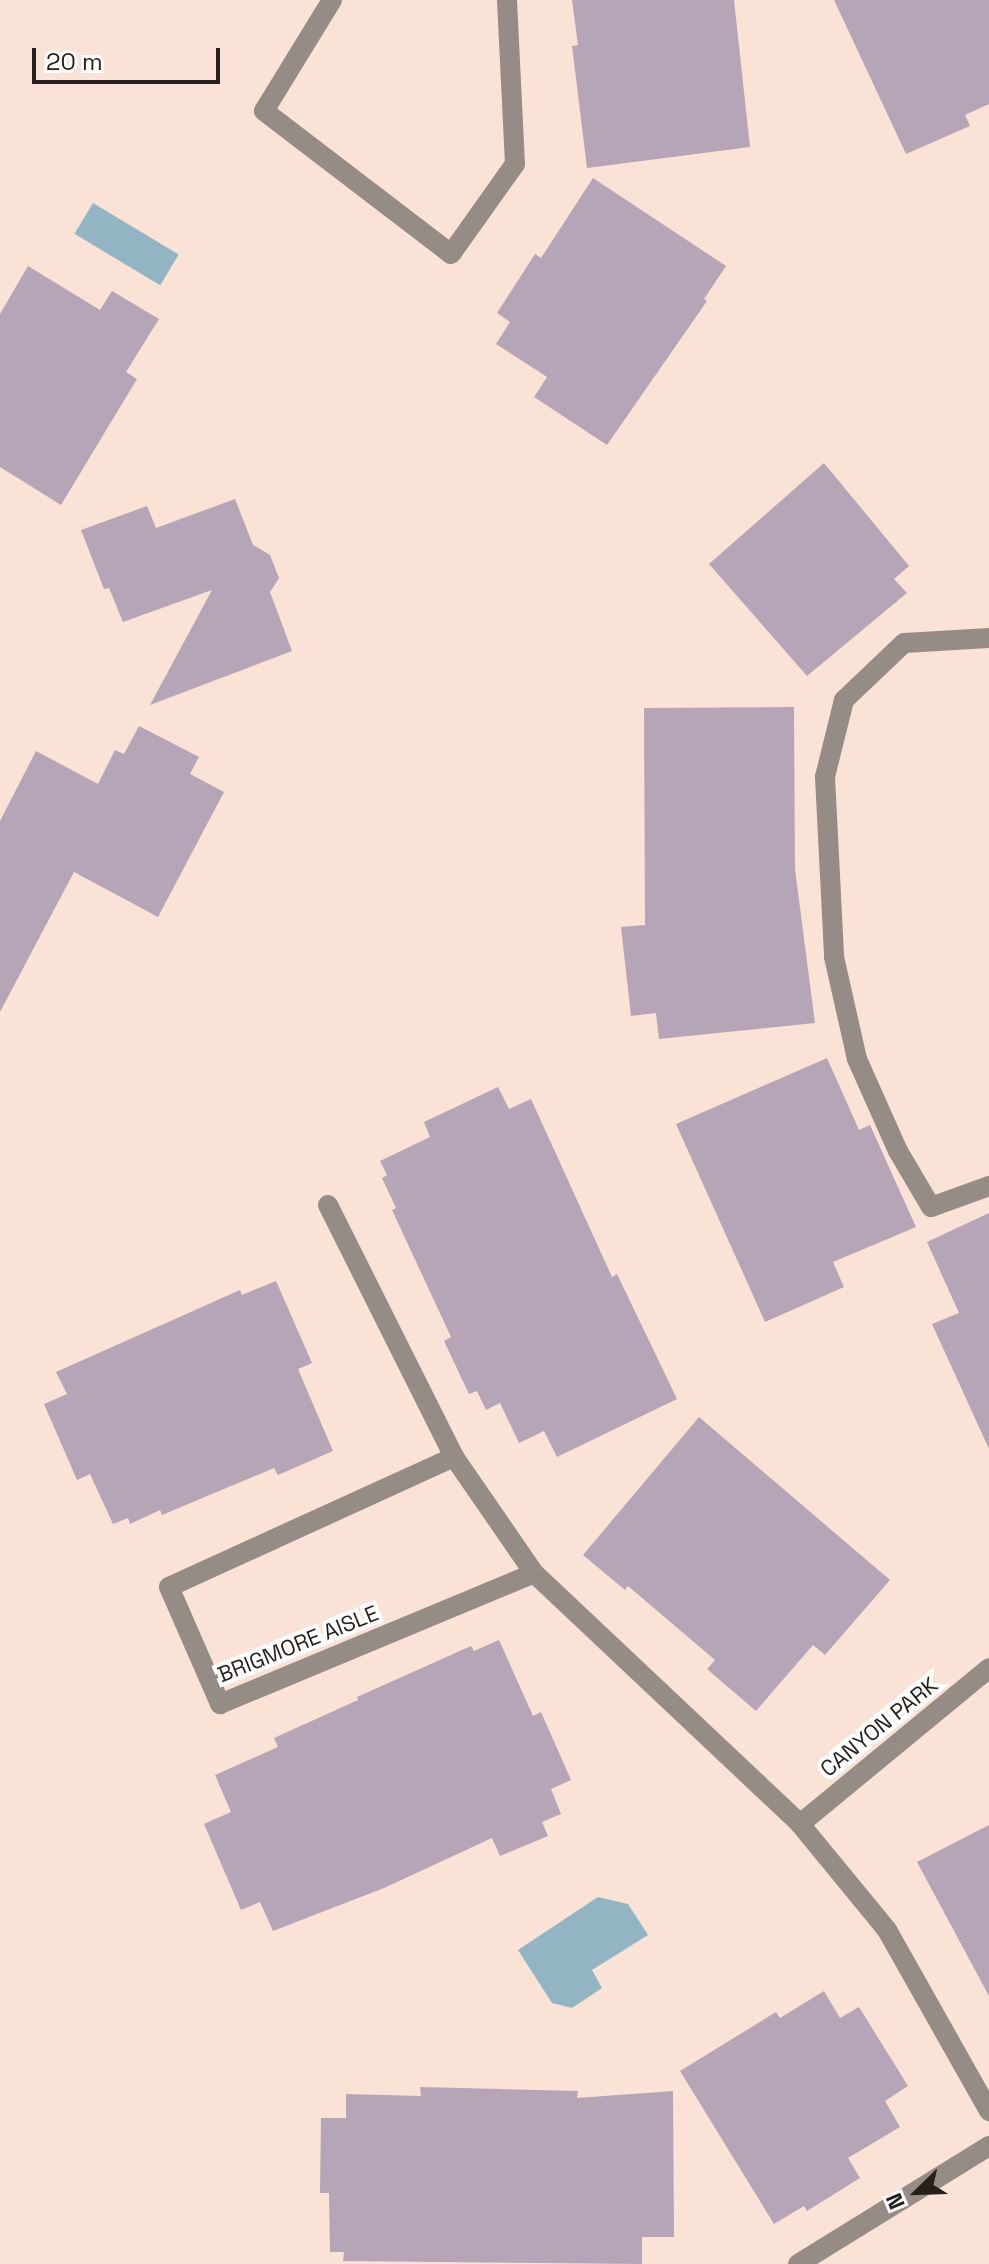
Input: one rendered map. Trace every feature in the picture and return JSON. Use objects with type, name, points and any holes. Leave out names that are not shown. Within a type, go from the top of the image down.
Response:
[{"type":"street","points":[[332,0],[264,111],[451,254],[515,164],[507,0]]},
{"type":"street","points":[[989,638],[904,643],[844,700],[825,777],[834,957],[857,1059],[898,1151],[931,1207],[989,1186]]},
{"type":"street","points":[[328,1205],[454,1457],[534,1573],[800,1824],[887,1930],[989,2111]]},
{"type":"street","name":"BRIGMORE AISLE","points":[[454,1457],[169,1587],[220,1704],[534,1573]]},
{"type":"street","name":"CANYON PARK","points":[[800,1824],[989,1668]]},
{"type":"street","points":[[798,2264],[989,2146]]},
{"type":"water","points":[[93,203],[179,255],[160,285],[74,234]]},
{"type":"water","points":[[598,1897],[628,1904],[648,1935],[592,1970],[602,1988],[572,2008],[552,2003],[518,1950]]},
{"type":"building","points":[[572,0],[734,0],[750,147],[587,168],[572,46],[578,45]]},
{"type":"building","points":[[834,0],[989,0],[989,104],[965,115],[970,126],[906,154]]},
{"type":"building","points":[[593,178],[726,266],[704,299],[707,301],[607,445],[534,397],[547,377],[496,344],[510,322],[497,313],[535,254],[541,258]]},
{"type":"building","points":[[28,266],[100,310],[112,291],[159,319],[126,372],[137,379],[61,505],[0,467],[0,314]]},
{"type":"building","points":[[824,463],[909,566],[894,579],[907,593],[807,676],[709,564]]},
{"type":"building","points":[[235,499],[253,545],[270,555],[279,578],[270,592],[292,651],[150,705],[212,590],[123,622],[109,588],[104,589],[81,530],[147,506],[156,528]]},
{"type":"building","points":[[794,707],[795,869],[815,1023],[659,1039],[656,1013],[631,1016],[621,927],[645,925],[644,708]]},
{"type":"building","points":[[139,726],[199,757],[190,774],[224,792],[158,917],[74,872],[0,1012],[0,821],[36,751],[98,784],[115,750],[124,754]]},
{"type":"building","points":[[827,1058],[859,1130],[870,1125],[916,1227],[833,1262],[844,1287],[765,1322],[676,1124]]},
{"type":"building","points":[[498,1087],[509,1109],[531,1099],[612,1277],[617,1274],[677,1399],[557,1457],[544,1431],[519,1443],[500,1403],[486,1410],[477,1391],[469,1394],[444,1341],[451,1337],[392,1210],[396,1208],[382,1178],[387,1175],[380,1161],[430,1137],[424,1122]]},
{"type":"building","points":[[989,1213],[989,1449],[932,1324],[959,1313],[927,1242]]},
{"type":"building","points":[[276,1281],[312,1363],[298,1369],[333,1451],[278,1475],[274,1468],[162,1515],[160,1510],[130,1524],[128,1518],[113,1524],[90,1474],[77,1480],[44,1404],[67,1394],[56,1372],[240,1290],[242,1295]]},
{"type":"building","points":[[699,1417],[890,1580],[825,1655],[813,1645],[756,1711],[707,1669],[715,1660],[628,1586],[625,1590],[583,1555]]},
{"type":"building","points":[[499,1640],[533,1716],[541,1712],[571,1780],[551,1789],[561,1814],[542,1822],[548,1836],[500,1856],[492,1838],[384,1888],[273,1931],[260,1902],[241,1910],[204,1824],[231,1812],[215,1775],[278,1747],[274,1738],[358,1700],[357,1697],[471,1646],[474,1651]]},
{"type":"building","points":[[989,1825],[989,1996],[917,1862]]},
{"type":"building","points":[[824,1991],[840,2018],[859,2007],[908,2086],[885,2101],[900,2127],[848,2158],[860,2178],[807,2211],[804,2206],[774,2224],[680,2071],[776,2012],[780,2018]]},
{"type":"building","points":[[420,2087],[578,2091],[577,2098],[673,2091],[674,2237],[642,2237],[642,2264],[343,2261],[344,2252],[330,2252],[329,2193],[320,2193],[321,2118],[346,2118],[346,2094],[421,2096]]}]
